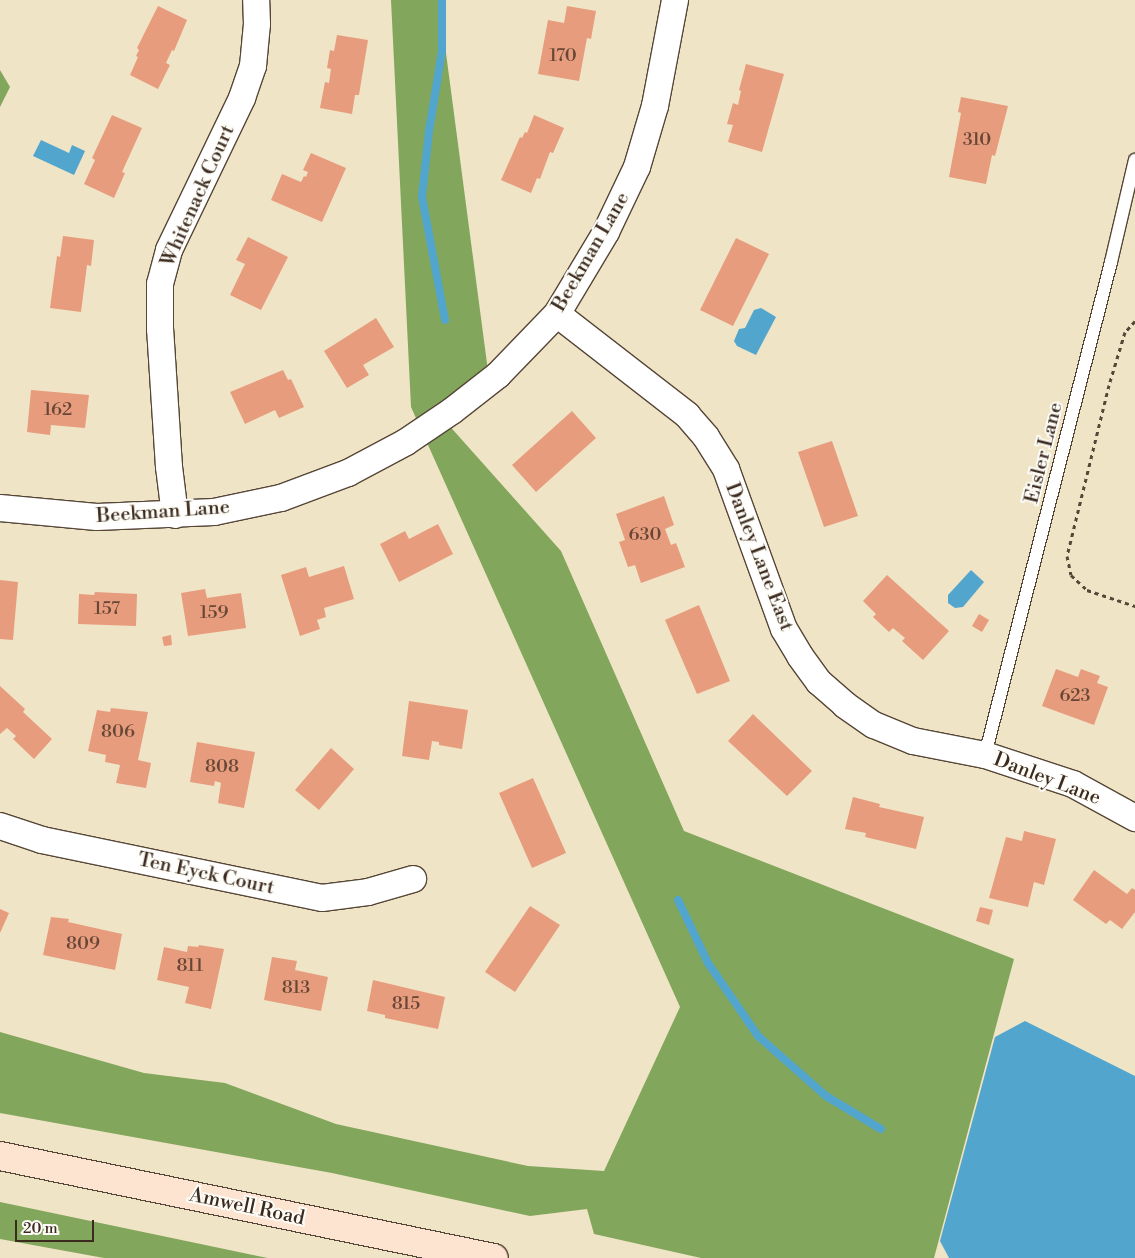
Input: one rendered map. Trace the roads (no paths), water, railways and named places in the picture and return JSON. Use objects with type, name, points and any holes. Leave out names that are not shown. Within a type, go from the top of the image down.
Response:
[{"type":"main road","name":"Amwell Road","points":[[0,1156],[494,1258]]},
{"type":"street","name":"Whitenack Court","points":[[175,515],[169,467],[160,338],[160,284],[169,250],[242,98],[253,66],[257,24],[256,0]]},
{"type":"street","name":"Beekman Lane","points":[[0,508],[97,517],[175,515],[214,512],[281,498],[348,473],[406,442],[452,411],[498,375],[557,314],[606,232],[637,167],[655,106],[675,0]]},
{"type":"street","name":"Danley Lane East","points":[[557,314],[687,415],[706,437],[726,469],[784,629],[800,656],[819,682],[844,705],[874,725],[913,740],[986,755]]},
{"type":"street","name":"Danley Lane","points":[[986,755],[1073,784],[1135,818]]},
{"type":"street","name":"Ten Eyck Court","points":[[0,826],[42,840],[322,898],[368,892],[413,879]]},
{"type":"lane","name":"Eisler Lane","points":[[986,755],[1109,272],[1135,160]]},
{"type":"water","points":[[41,140],[69,153],[72,145],[85,151],[74,175],[33,156]]},
{"type":"water","points":[[761,308],[776,317],[756,355],[737,346],[734,341],[739,329],[745,328],[754,310]]},
{"type":"water","points":[[971,570],[984,582],[963,607],[955,608],[948,603],[948,595]]},
{"type":"water","points":[[1025,1021],[1135,1076],[1135,1258],[949,1258],[940,1241],[995,1037]]},
{"type":"waterway","points":[[442,0],[442,51],[429,131],[422,197],[445,320]]},
{"type":"waterway","points":[[678,900],[708,963],[758,1036],[826,1096],[881,1129]]}]
